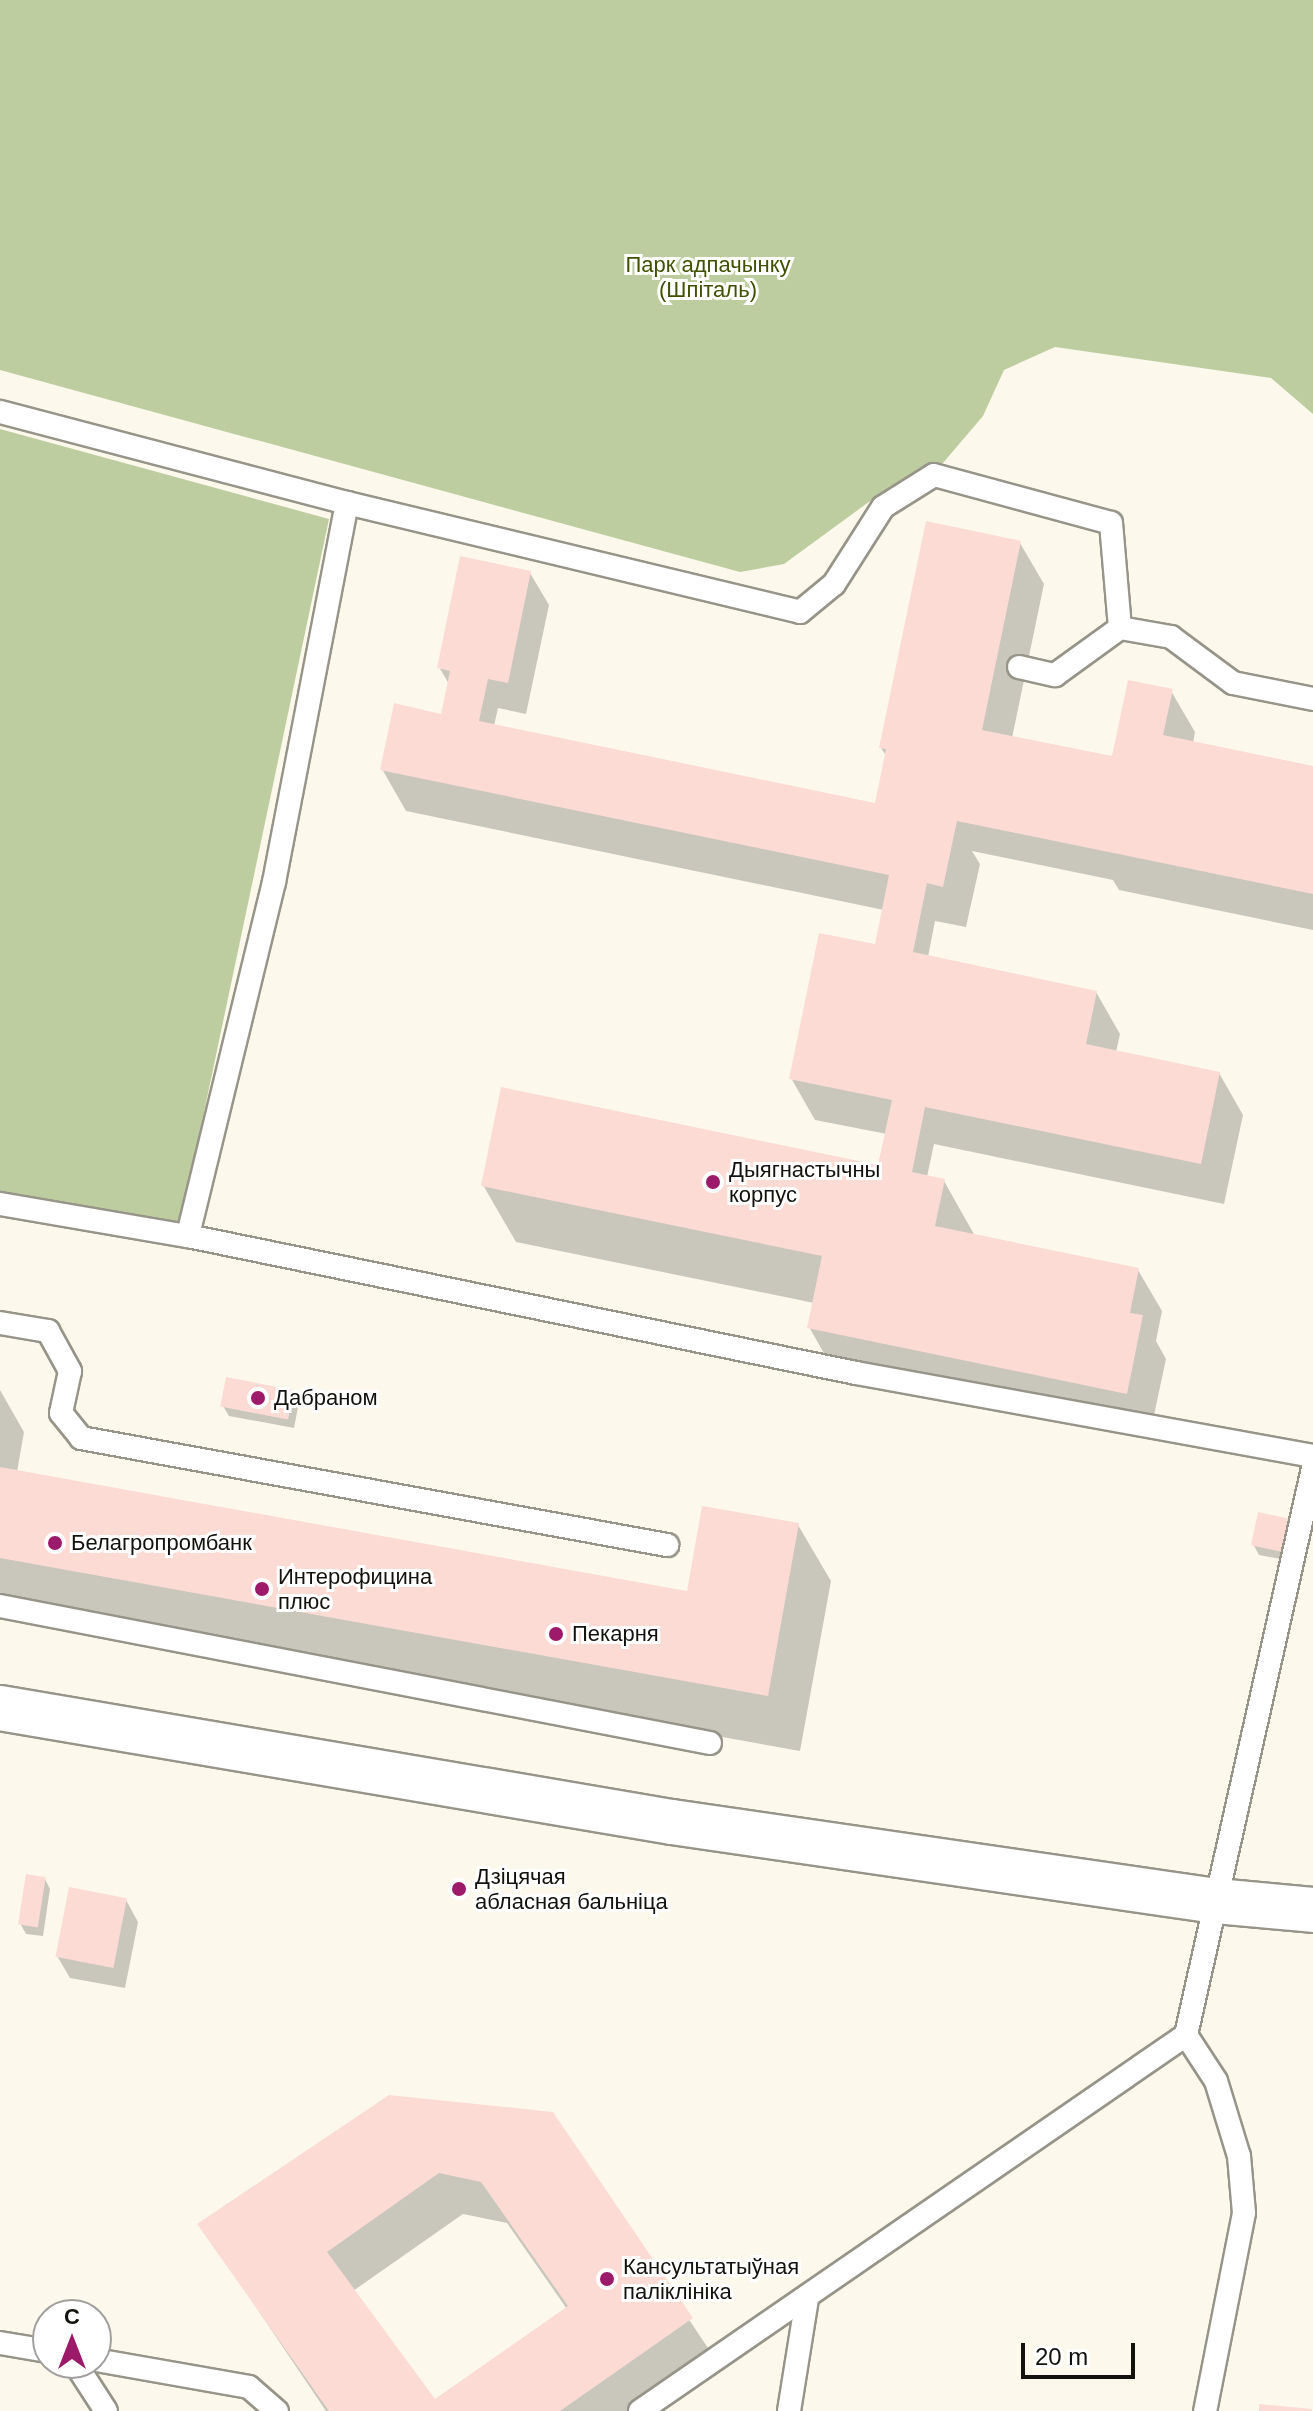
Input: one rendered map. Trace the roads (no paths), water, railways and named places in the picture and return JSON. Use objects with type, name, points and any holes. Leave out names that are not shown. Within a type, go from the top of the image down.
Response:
[{"type":"main road","points":[[0,1708],[672,1822],[1216,1901],[1313,1910]]},
{"type":"lane","points":[[0,412],[347,503],[800,612],[834,584],[883,507],[934,475],[1111,523],[1120,628]]},
{"type":"lane","points":[[188,1236],[274,882],[347,503]]},
{"type":"lane","points":[[1019,667],[1055,675],[1120,628],[1171,637],[1233,683],[1313,699]]},
{"type":"lane","points":[[0,1204],[188,1236],[856,1373],[1313,1456]]},
{"type":"lane","points":[[0,1323],[48,1331],[70,1371],[61,1413],[81,1438],[667,1545]]},
{"type":"lane","points":[[640,2411],[807,2299],[1186,2035],[1313,1468]]},
{"type":"lane","points":[[0,1606],[710,1743]]},
{"type":"lane","points":[[1186,2035],[1216,2081],[1239,2156],[1244,2213],[1205,2411]]},
{"type":"lane","points":[[789,2411],[807,2299]]},
{"type":"lane","points":[[0,2343],[32,2348]]},
{"type":"lane","points":[[112,2363],[249,2387],[277,2411]]},
{"type":"lane","points":[[85,2379],[106,2411]]},
{"type":"place","name":"Дыягнастычны корпус","points":[[713,1182]]},
{"type":"place","name":"Дабраном","points":[[258,1398]]},
{"type":"place","name":"Белагропромбанк","points":[[55,1543]]},
{"type":"place","name":"Интерофицина плюс","points":[[262,1589]]},
{"type":"place","name":"Пекарня","points":[[556,1634]]},
{"type":"place","name":"Дзіцячая абласная бальніца","points":[[459,1889]]},
{"type":"place","name":"Кансультатыўная паліклініка","points":[[607,2279]]},
{"type":"park label","name":"Парк адпачынку (Шпіталь)","points":[[708,276]]}]
